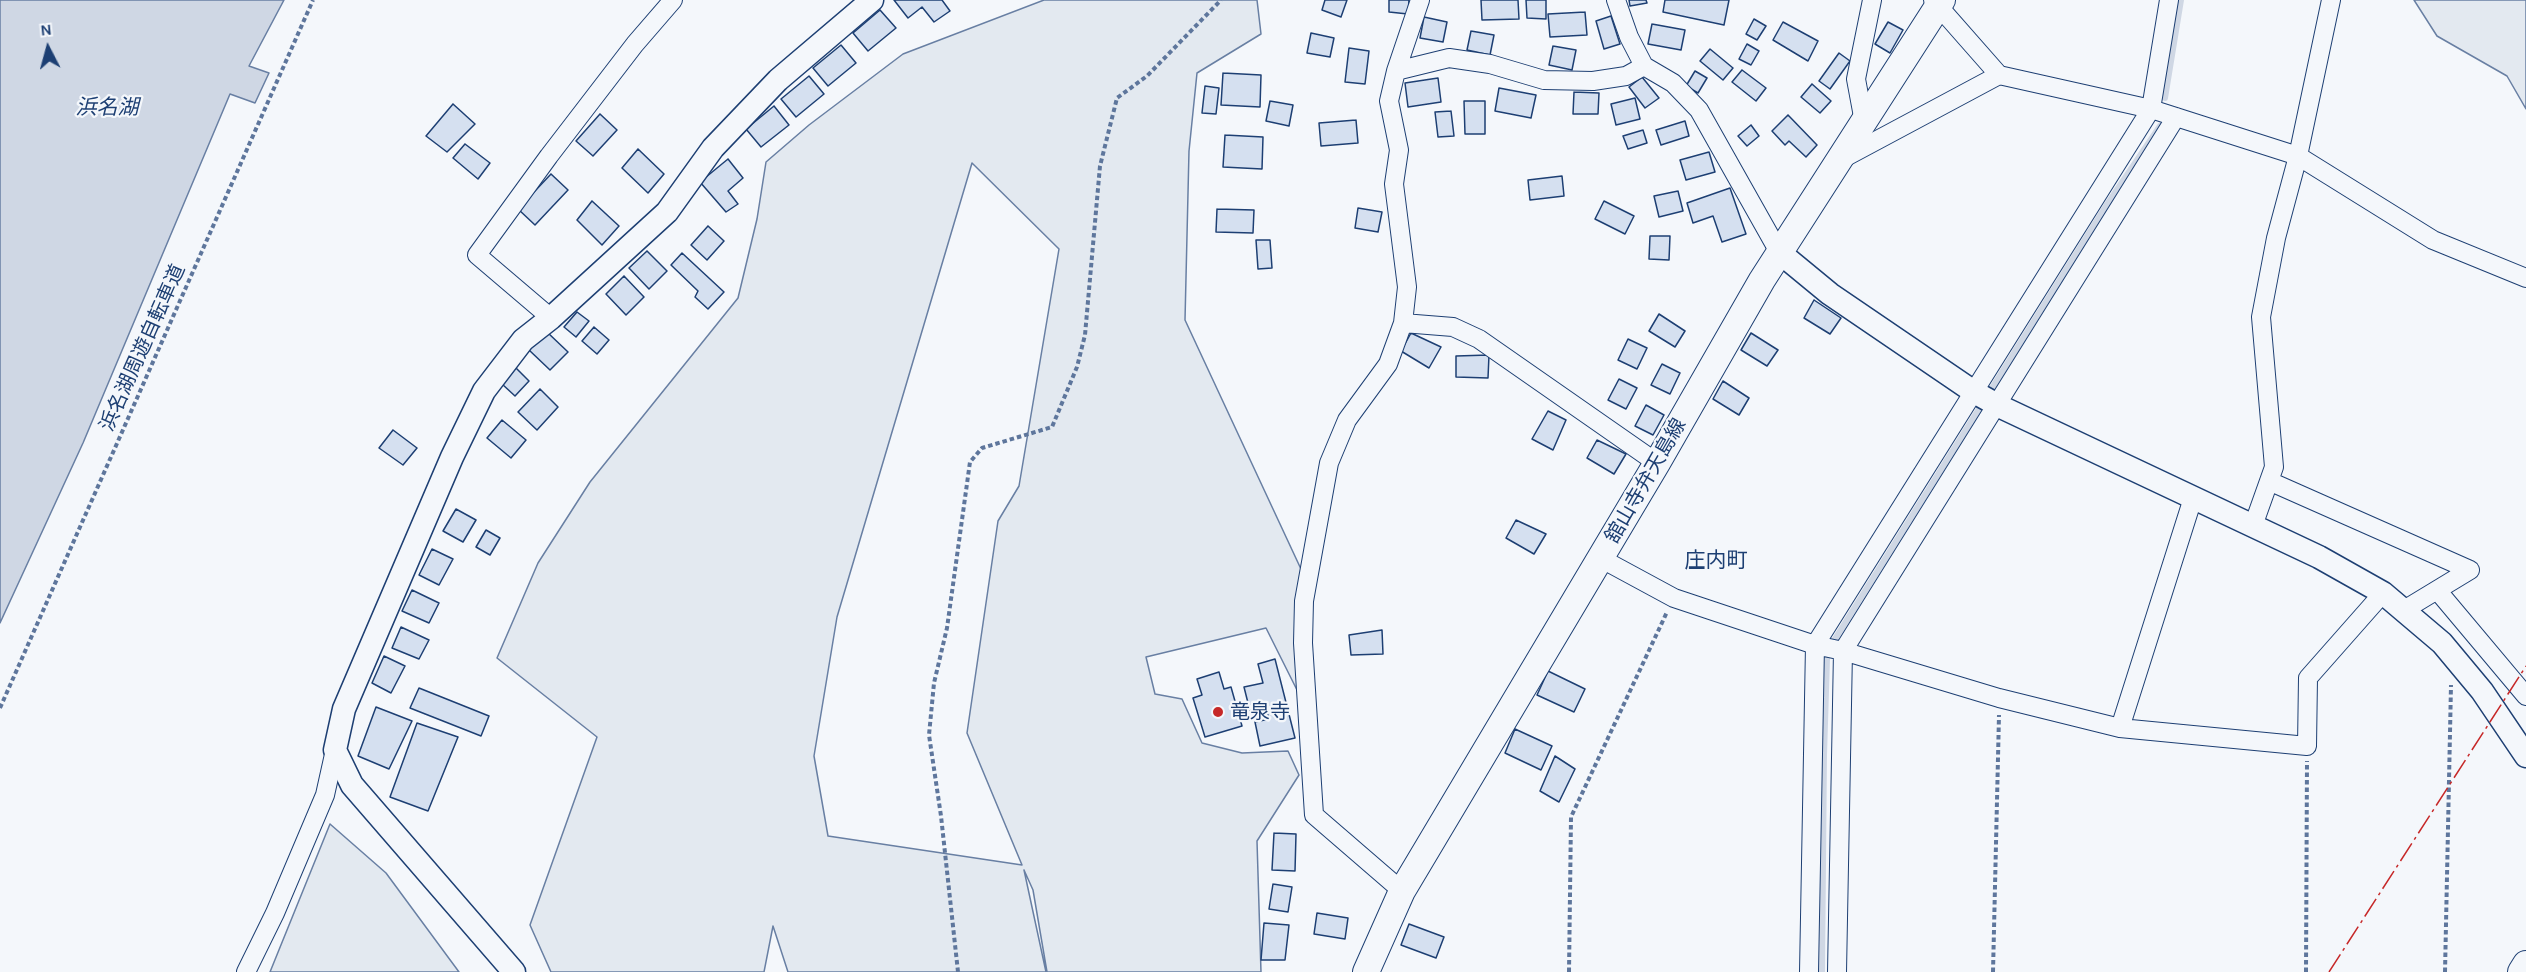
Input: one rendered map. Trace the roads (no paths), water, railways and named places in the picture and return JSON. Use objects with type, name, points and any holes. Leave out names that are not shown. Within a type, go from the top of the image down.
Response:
[{"type":"main road","name":"舘山寺弁天島線","points":[[1366,972],[1402,891],[1657,463],[1779,252],[1864,122],[1938,2]]},
{"type":"main road","points":[[2521,972],[2526,964]]},
{"type":"street","points":[[551,318],[477,255],[635,44],[673,0]]},
{"type":"street","points":[[246,972],[275,913],[325,795],[344,709],[452,457],[484,391],[523,340],[551,318],[667,212],[713,148],[778,80],[872,0]]},
{"type":"street","points":[[1402,891],[1314,815],[1303,642],[1304,601],[1329,463],[1347,420],[1388,364],[1403,323],[1407,287],[1394,184],[1399,150],[1389,101],[1396,71],[1420,0]]},
{"type":"street","points":[[1616,0],[1629,37],[1644,66],[1672,83],[1699,110],[1779,252],[1830,294],[1986,398],[2319,557],[2383,593],[2451,654],[2482,691],[2526,756]]},
{"type":"street","points":[[1864,122],[1856,79],[1872,0]]},
{"type":"street","points":[[1837,972],[1843,651],[2151,110],[2169,0]]},
{"type":"street","points":[[2253,526],[2274,467],[2261,317],[2276,238],[2298,156],[2331,0]]},
{"type":"street","points":[[1938,2],[1999,75],[2151,110],[2298,156],[2433,240],[2526,278]]},
{"type":"street","points":[[1396,71],[1449,57],[1490,64],[1544,80],[1593,81],[1626,76],[1644,66]]},
{"type":"street","points":[[1838,161],[1999,75]]},
{"type":"street","points":[[1809,972],[1815,645],[2176,117]]},
{"type":"street","points":[[1403,323],[1453,327],[1479,339],[1657,463]]},
{"type":"street","points":[[2269,481],[2470,570],[2404,610]]},
{"type":"street","points":[[2120,728],[2193,498]]},
{"type":"street","points":[[1600,558],[1674,598],[1815,645],[1843,651],[1999,698],[2120,728],[2307,746],[2308,678],[2383,593]]},
{"type":"street","points":[[2437,590],[2526,696]]},
{"type":"street","points":[[335,750],[351,785],[514,972]]},
{"type":"water","name":"浜名湖","points":[[0,0],[284,0],[249,66],[269,73],[255,103],[230,94],[83,443],[0,623]]},
{"type":"waterway","points":[[2165,98],[2181,0]]},
{"type":"waterway","points":[[1835,639],[2106,206],[2160,126]]},
{"type":"waterway","points":[[1822,972],[1827,659]]},
{"type":"place","name":"竜泉寺","points":[[1218,712]]},
{"type":"district","name":"庄内町","points":[[1716,561]]}]
